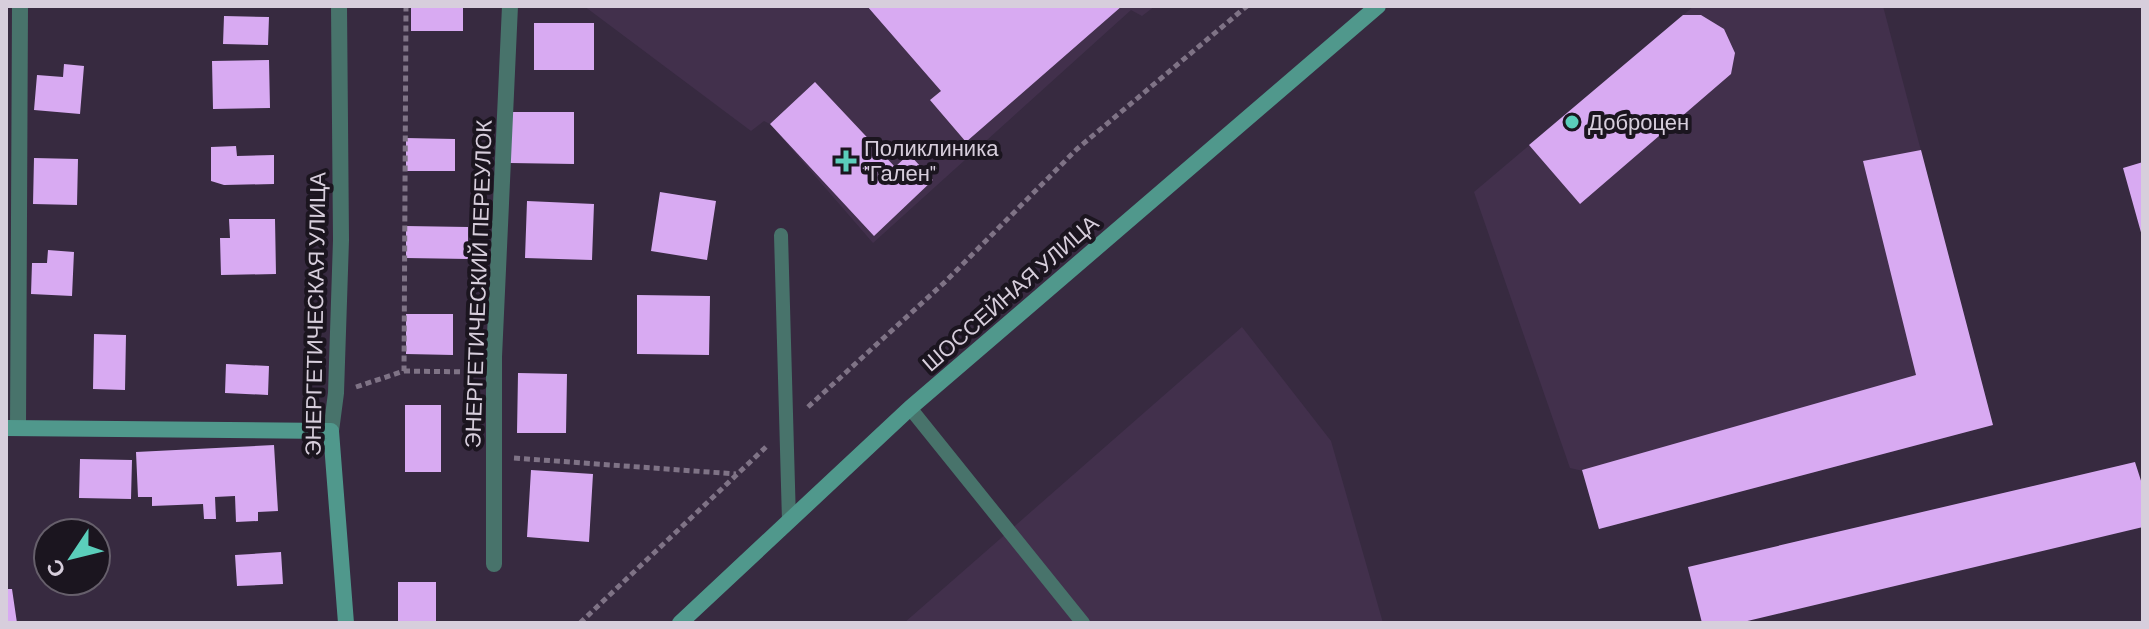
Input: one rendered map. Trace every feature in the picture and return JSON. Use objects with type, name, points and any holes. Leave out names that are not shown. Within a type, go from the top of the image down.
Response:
[{"type":"street","points":[[20,6],[12,428],[331,431]]},
{"type":"street","name":"ЭНЕРГЕТИЧЕСКАЯ УЛИЦА","points":[[339,6],[341,240],[336,393],[331,431],[346,623]]},
{"type":"street","name":"ЭНЕРГЕТИЧЕСКИЙ ПЕРЕУЛОК","points":[[494,564],[494,373],[510,6]]},
{"type":"street","name":"ШОССЕЙНАЯ УЛИЦА","points":[[680,623],[910,408],[1378,6]]},
{"type":"lane","points":[[781,235],[789,521]]},
{"type":"lane","points":[[910,408],[1083,623]]},
{"type":"path","points":[[404,371],[406,6]]},
{"type":"path","points":[[803,411],[946,281],[1077,149],[1247,6]]},
{"type":"path","points":[[336,393],[404,371],[494,373]]},
{"type":"path","points":[[580,623],[770,443]]},
{"type":"path","points":[[503,457],[737,474]]},
{"type":"shaded area","points":[[584,6],[1155,6],[1142,16],[1131,10],[873,243],[770,124],[764,121],[751,131]]},
{"type":"shaded area","points":[[1694,6],[1883,6],[1993,425],[1599,529],[1583,471],[1570,468],[1474,192]]},
{"type":"shaded area","points":[[1242,327],[1331,441],[1383,623],[904,623]]},
{"type":"building","points":[[411,6],[463,6],[463,31],[411,31]]},
{"type":"building","points":[[867,6],[1122,6],[966,142],[930,100],[941,91]]},
{"type":"building","points":[[1683,15],[1701,15],[1724,29],[1735,53],[1731,74],[1580,204],[1529,145]]},
{"type":"building","points":[[224,16],[269,17],[268,45],[223,44]]},
{"type":"building","points":[[534,23],[594,23],[594,70],[534,70]]},
{"type":"building","points":[[269,60],[270,108],[213,109],[212,61]]},
{"type":"building","points":[[64,64],[84,66],[80,114],[34,110],[37,75],[63,77]]},
{"type":"building","name":"Поликлиника \"Гален\"","points":[[815,82],[895,167],[909,154],[933,180],[874,236],[770,124]]},
{"type":"building","points":[[511,112],[574,112],[574,164],[510,163]]},
{"type":"building","points":[[406,138],[455,139],[455,171],[406,171]]},
{"type":"building","points":[[236,146],[237,156],[274,155],[274,184],[224,185],[211,181],[211,147]]},
{"type":"building","points":[[1921,150],[1993,425],[1599,529],[1582,470],[1916,375],[1863,161]]},
{"type":"building","points":[[34,158],[78,159],[77,205],[33,204]]},
{"type":"building","points":[[2143,162],[2143,236],[2142,236],[2123,168]]},
{"type":"building","points":[[660,192],[716,201],[707,260],[651,251]]},
{"type":"building","points":[[527,201],[594,204],[592,260],[525,258]]},
{"type":"building","points":[[229,219],[275,219],[276,274],[221,275],[220,238],[230,238]]},
{"type":"building","points":[[406,226],[468,227],[468,259],[406,258]]},
{"type":"building","points":[[48,250],[74,252],[72,296],[31,294],[32,263],[47,263]]},
{"type":"building","points":[[637,295],[710,296],[709,355],[637,354]]},
{"type":"building","points":[[406,314],[453,314],[453,355],[406,354]]},
{"type":"building","points":[[94,334],[126,335],[125,390],[93,389]]},
{"type":"building","points":[[226,364],[269,366],[268,395],[225,393]]},
{"type":"building","points":[[518,373],[567,374],[566,433],[517,433]]},
{"type":"building","points":[[405,405],[441,405],[441,472],[405,472]]},
{"type":"building","points":[[274,445],[278,511],[258,512],[258,521],[236,522],[235,496],[215,497],[216,519],[204,519],[203,504],[152,506],[152,497],[138,497],[136,452]]},
{"type":"building","points":[[80,459],[132,460],[131,499],[79,498]]},
{"type":"building","points":[[2135,462],[2143,487],[2143,527],[1739,623],[1702,623],[1688,567]]},
{"type":"building","points":[[531,470],[593,474],[589,542],[527,537]]},
{"type":"building","points":[[281,552],[283,584],[237,586],[235,555]]},
{"type":"building","points":[[398,582],[436,582],[436,623],[398,623]]},
{"type":"building","points":[[6,589],[12,589],[17,623],[6,623]]},
{"type":"place","name":"Доброцен","points":[[1572,122]]},
{"type":"place","name":"Поликлиника \"Гален\"","points":[[846,161]]}]
